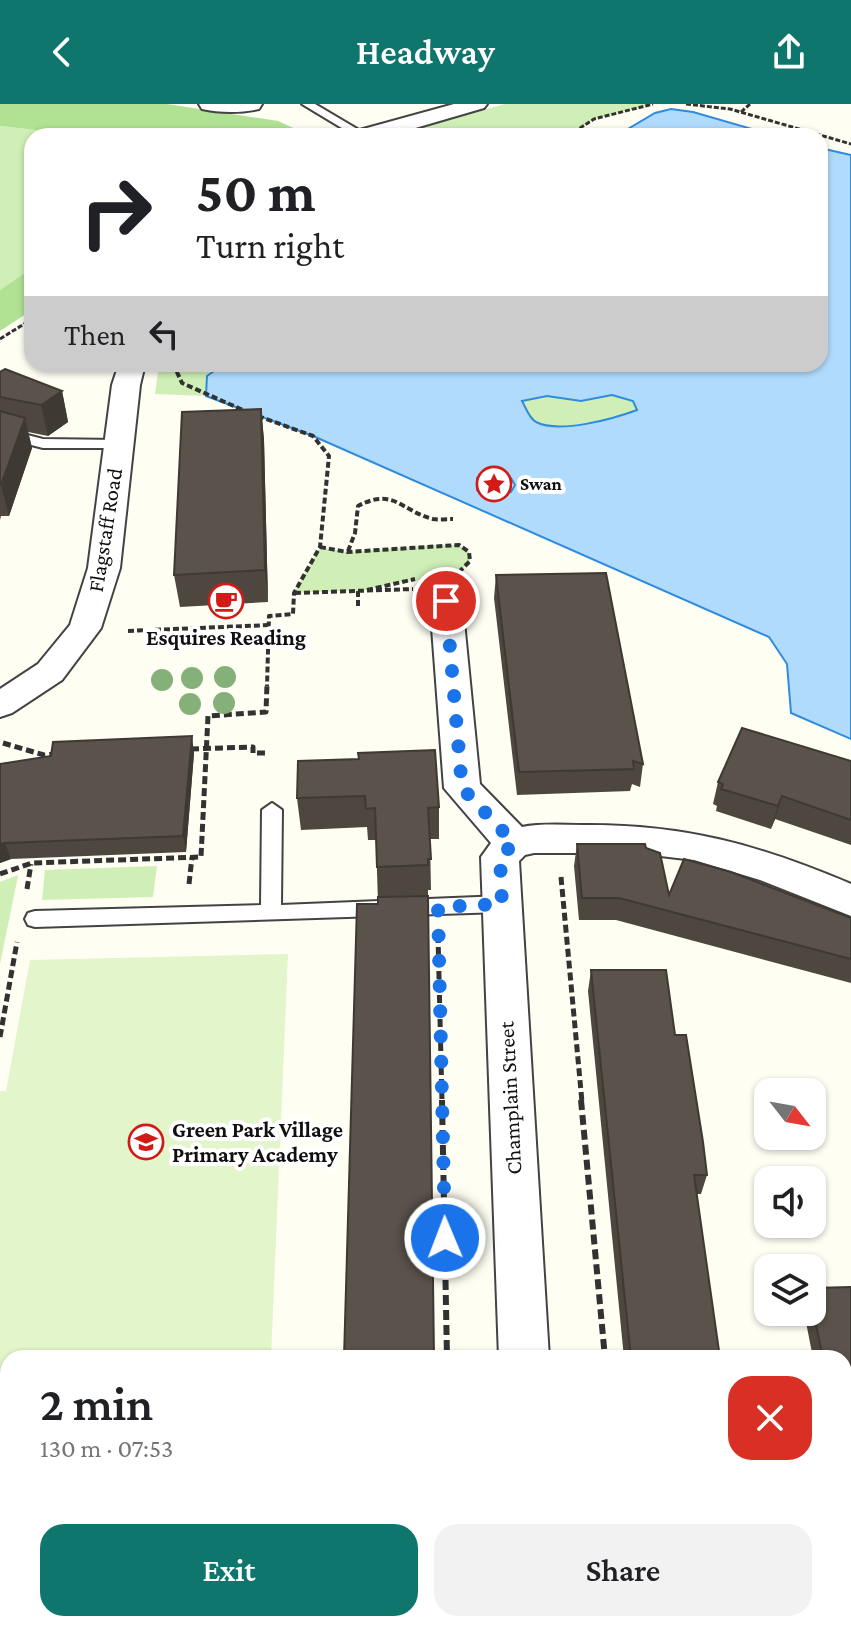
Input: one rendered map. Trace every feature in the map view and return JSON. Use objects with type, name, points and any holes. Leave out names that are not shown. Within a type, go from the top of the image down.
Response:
[{"type":"street","points":[[211,104],[250,104]]},
{"type":"street","points":[[392,128],[477,104]]},
{"type":"street","name":"Flagstaff Road","points":[[0,705],[50,672],[85,628],[104,568],[118,444],[131,372]]},
{"type":"street","points":[[444,584],[462,788],[514,843],[558,839],[653,841],[695,846],[804,881],[851,901]]},
{"type":"street","name":"Champlain Street","points":[[514,843],[500,857],[524,1350]]},
{"type":"lane","points":[[307,104],[349,128]]},
{"type":"lane","points":[[0,432],[25,443],[54,446],[118,444]]},
{"type":"lane","points":[[271,913],[272,810]]},
{"type":"lane","points":[[35,919],[502,904]]},
{"type":"path","points":[[580,128],[594,119],[653,104]]},
{"type":"path","points":[[686,104],[741,112],[796,128]]},
{"type":"path","points":[[741,112],[750,104]]},
{"type":"path","points":[[828,137],[851,144]]},
{"type":"path","points":[[0,339],[24,324]]},
{"type":"path","points":[[0,874],[32,863],[201,857],[208,716],[266,712],[269,616],[293,614],[294,593],[320,547],[329,456],[313,436],[206,396],[182,383],[177,372]]},
{"type":"path","points":[[347,552],[359,528],[356,516],[358,506],[373,498],[393,499],[433,519],[453,519]]},
{"type":"path","points":[[294,593],[444,584],[470,561],[469,552],[459,545],[347,552],[320,547]]},
{"type":"path","points":[[358,591],[358,606]]},
{"type":"path","points":[[128,631],[269,625]]},
{"type":"path","points":[[3,743],[44,755],[59,754]]},
{"type":"path","points":[[177,750],[253,747],[253,753],[268,753]]},
{"type":"path","points":[[558,839],[604,1350]]},
{"type":"path","points":[[27,891],[32,863]]},
{"type":"path","points":[[438,907],[447,1350]]},
{"type":"path","points":[[0,1037],[19,934]]},
{"type":"green space","points":[[0,104],[167,104],[278,121],[293,128],[24,129],[0,126]]},
{"type":"green space","points":[[505,104],[653,104],[594,119],[580,128],[416,128]]},
{"type":"green space","points":[[0,126],[24,129],[24,274],[0,290]]},
{"type":"green space","points":[[24,274],[24,315],[0,331],[0,290]]},
{"type":"green space","points":[[158,372],[213,372],[207,376],[206,396],[155,394]]},
{"type":"green space","points":[[612,395],[634,401],[637,411],[572,426],[546,425],[534,419],[522,400],[547,396],[581,401]]},
{"type":"green space","points":[[459,545],[469,552],[470,561],[457,574],[442,578],[393,583],[367,590],[294,593],[320,547],[347,552]]},
{"type":"green space","points":[[157,866],[153,897],[42,900],[45,870]]},
{"type":"green space","points":[[18,876],[0,964],[0,882]]},
{"type":"green space","name":"Green Park Village Primary Academy","points":[[288,954],[271,1350],[0,1350],[0,1091],[6,1091],[30,960]]},
{"type":"water","points":[[671,109],[693,112],[748,128],[630,128],[655,113]]},
{"type":"water","points":[[828,150],[851,155],[851,739],[791,713],[787,664],[769,637],[313,436],[206,396],[207,376],[213,372],[828,372]],"holes":[[[612,395],[633,401],[637,410],[572,426],[536,422],[522,401],[547,396],[581,401]],[[494,473],[511,478],[515,485],[511,492],[493,497],[477,490],[477,478]]]},
{"type":"building","points":[[5,369],[62,391],[41,405],[0,397],[0,372]]},
{"type":"building","points":[[261,409],[265,570],[174,575],[182,412]]},
{"type":"building","points":[[0,411],[25,418],[1,485],[0,485]]},
{"type":"building","points":[[606,573],[643,764],[633,761],[634,769],[519,772],[496,575]]},
{"type":"building","points":[[742,728],[851,761],[851,820],[782,796],[778,806],[721,789],[723,784],[718,782]]},
{"type":"building","points":[[192,736],[183,836],[0,844],[0,764],[51,756],[53,742]]},
{"type":"building","points":[[435,750],[439,807],[428,808],[431,859],[428,859],[428,865],[377,867],[375,808],[366,809],[365,796],[297,798],[298,761],[359,759],[358,753]]},
{"type":"building","points":[[577,844],[645,844],[646,848],[660,853],[669,895],[684,859],[731,872],[851,918],[851,959],[619,898],[582,898]]},
{"type":"building","points":[[428,896],[434,1350],[344,1350],[357,904],[378,904],[378,897]]},
{"type":"building","points":[[591,970],[666,970],[675,1035],[686,1035],[707,1175],[694,1175],[719,1350],[630,1350]]},
{"type":"building","points":[[851,1287],[851,1350],[821,1350],[816,1326],[826,1326],[826,1288]]},
{"type":"place","name":"Swan","points":[[494,484]]},
{"type":"place","name":"Esquires Reading","points":[[226,601]]},
{"type":"place","name":"Green Park Village Primary Academy","points":[[146,1142]]},
{"type":"route","points":[[445,1238],[438,907],[502,904],[500,857],[514,843],[462,788],[446,601]]}]
